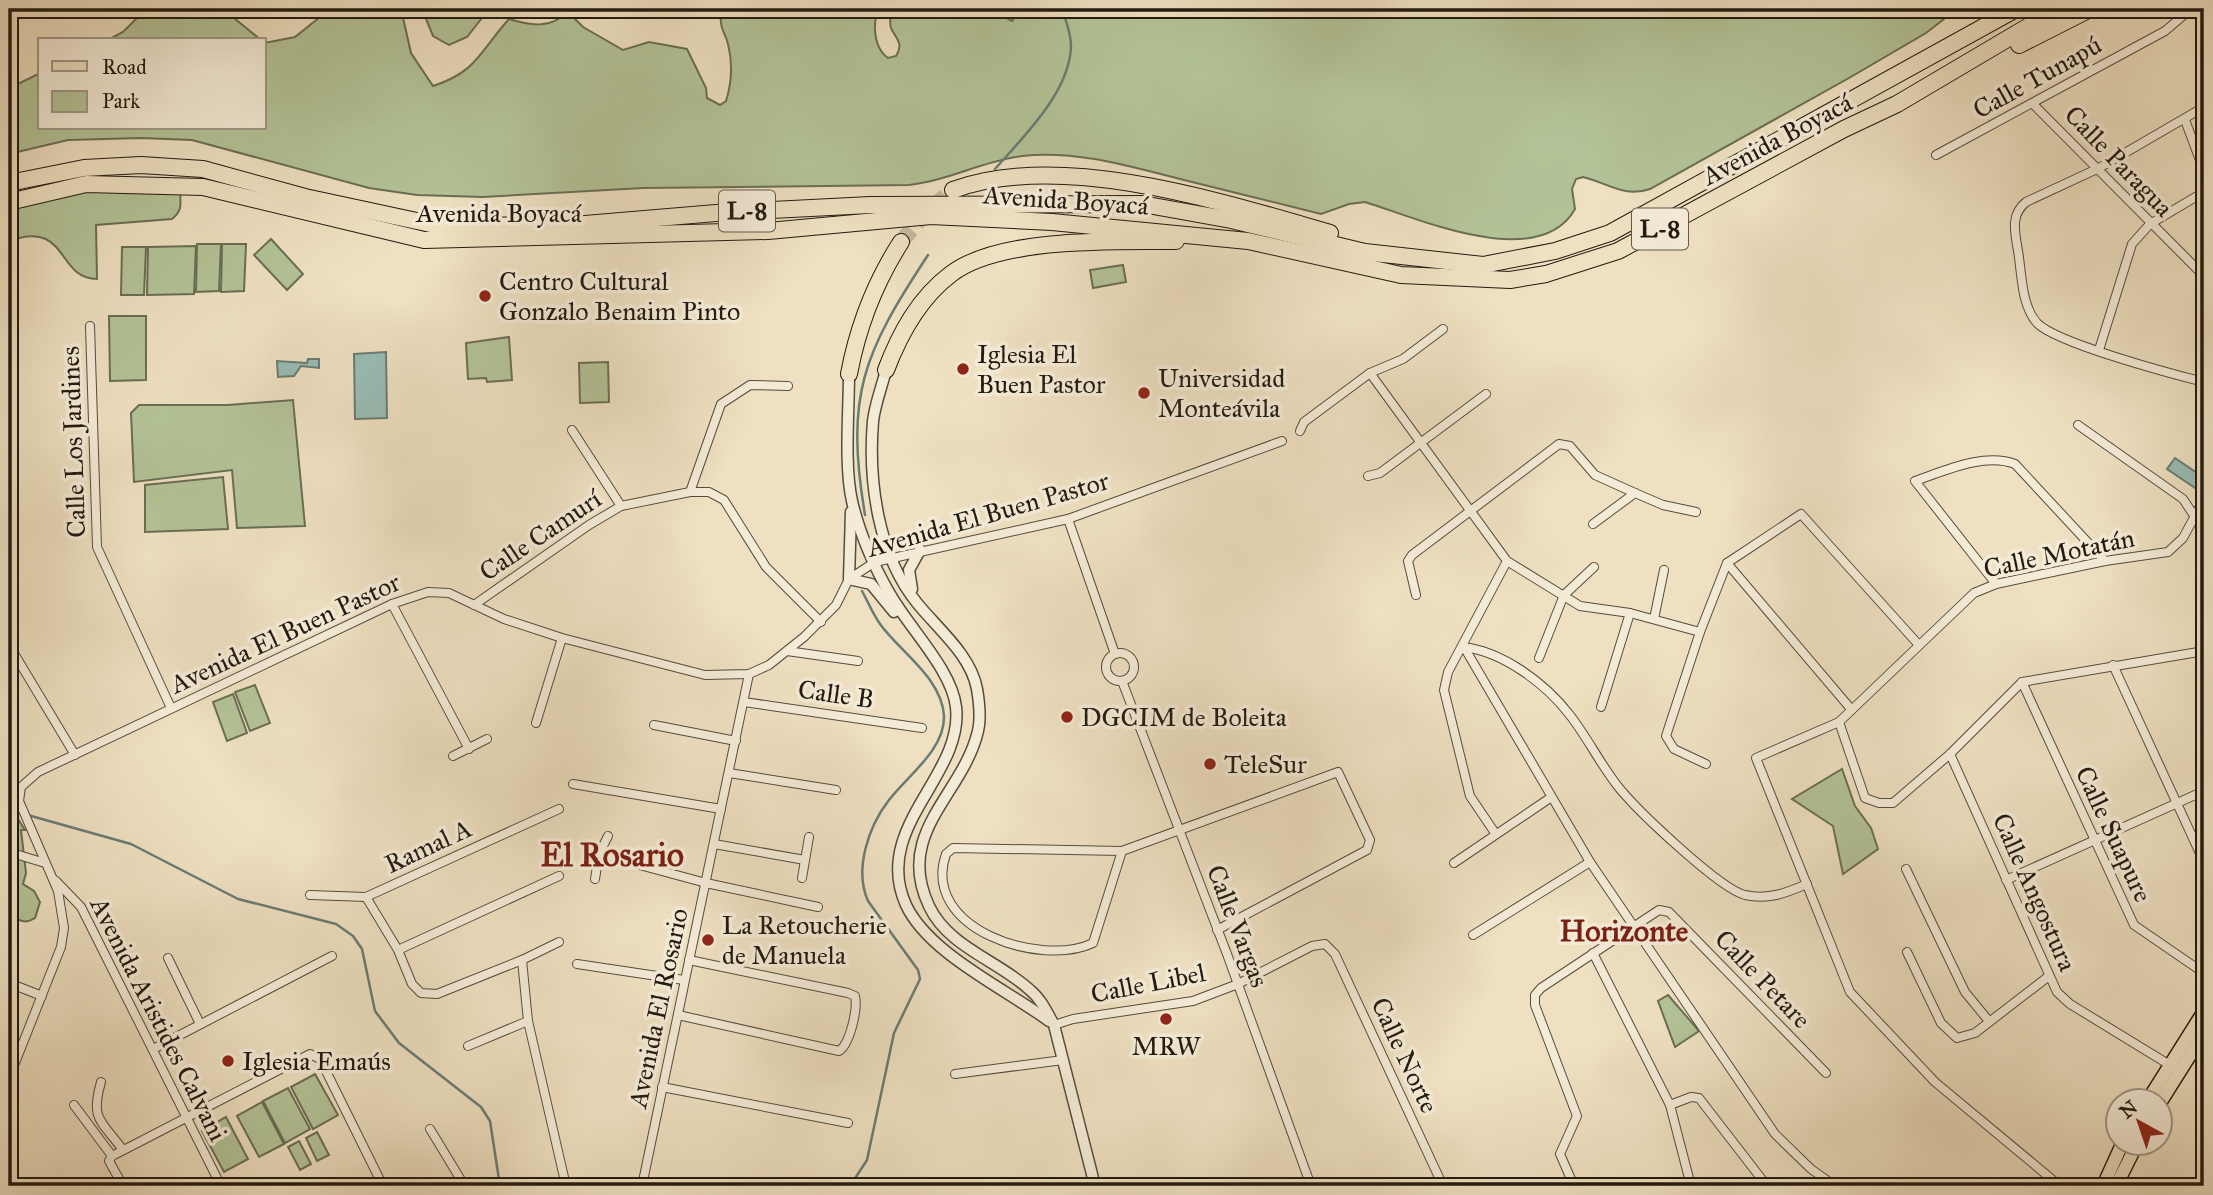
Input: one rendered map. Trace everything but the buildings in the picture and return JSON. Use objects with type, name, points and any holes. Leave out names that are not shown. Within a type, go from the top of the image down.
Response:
[{"type":"highway","points":[[1864,93],[1879,80],[1997,9]]},
{"type":"highway","name":"Avenida Boyacá","points":[[9,183],[84,168],[141,165],[203,169],[305,197],[440,226],[573,225],[716,213],[870,205],[1142,204],[1413,259],[1483,265],[1555,251],[1609,233],[2016,9]]},
{"type":"highway","name":"Avenida Boyacá","points":[[9,202],[86,184],[203,187],[424,240],[768,231],[931,216],[1114,226],[1248,241],[1401,275],[1475,281],[1510,280],[1546,274],[1618,251],[1844,129],[1897,104],[2058,9]]},
{"type":"highway","points":[[1897,104],[2070,22],[2091,9]]},
{"type":"highway","points":[[953,190],[995,178],[1061,173],[1102,179],[1240,207],[1413,259]]},
{"type":"highway","points":[[886,370],[908,321],[951,273],[972,261],[995,254],[1068,244],[1248,241]]},
{"type":"highway","points":[[849,374],[855,338],[869,301],[901,242]]},
{"type":"main road","points":[[2167,1086],[2174,1067],[2204,1011]]},
{"type":"main road","points":[[2159,1086],[2204,1033]]},
{"type":"main road","points":[[2103,1186],[2117,1156]]},
{"type":"main road","points":[[2116,1186],[2131,1156]]},
{"type":"street","name":"Calle Tunapú","points":[[1936,155],[2034,105],[2165,31],[2190,9]]},
{"type":"street","name":"Calle Paragua","points":[[2034,105],[2099,168],[2150,224],[2203,272]]},
{"type":"street","points":[[2204,107],[2099,168],[2026,202],[2017,209],[2014,223],[2027,307],[2038,324],[2059,338],[2204,382]]},
{"type":"street","points":[[2185,120],[2204,171]]},
{"type":"street","points":[[2099,350],[2132,244],[2150,224],[2204,192]]},
{"type":"street","name":"Calle Los Jardines","points":[[89,326],[97,547],[171,708]]},
{"type":"street","points":[[1300,431],[1304,422],[1370,373],[1403,359],[1443,329]]},
{"type":"street","points":[[886,370],[873,420],[873,467],[877,508],[891,559],[916,602],[952,640],[976,685],[978,730],[969,754],[929,822],[920,851],[920,879],[930,907],[942,925],[961,942],[1029,989],[1054,1024],[1095,1186]]},
{"type":"street","points":[[1370,373],[1507,561],[1580,606],[1630,613],[1700,632]]},
{"type":"street","points":[[849,374],[849,579],[871,584],[909,627],[943,671],[956,704],[957,726],[953,745],[927,788],[901,844],[900,887],[907,907],[920,927],[956,959],[1054,1024]]},
{"type":"street","points":[[690,492],[721,404],[750,385],[788,386]]},
{"type":"street","points":[[1368,476],[1380,473],[1486,394]]},
{"type":"street","points":[[2078,425],[2183,499],[2200,519]]},
{"type":"street","points":[[572,430],[621,506]]},
{"type":"street","name":"Avenida El Buen Pastor","points":[[45,863],[19,801],[21,787],[38,772],[391,604],[435,591],[456,595],[504,619],[562,638],[705,675],[749,674],[769,665],[821,622],[835,605],[849,579],[875,562],[1068,519],[1282,441]]},
{"type":"street","points":[[1416,595],[1409,558],[1563,443],[1570,446],[1595,475],[1663,505],[1696,512]]},
{"type":"street","points":[[1996,584],[1915,481],[1999,458],[2015,464],[2105,561]]},
{"type":"street","name":"Calle Camurí","points":[[474,605],[621,506],[690,492],[709,492],[724,500],[766,567],[821,622]]},
{"type":"street","points":[[1593,524],[1635,493]]},
{"type":"street","points":[[851,499],[875,562],[909,627]]},
{"type":"street","name":"Calle Motatán","points":[[1839,722],[1974,593],[1996,584],[2105,561],[2168,552],[2200,519],[2204,499]]},
{"type":"street","points":[[1706,764],[1674,749],[1666,736],[1700,632],[1727,563],[1801,514],[1918,644]]},
{"type":"street","name":"Calle Vargas","points":[[1068,519],[1115,654]]},
{"type":"street","points":[[916,602],[909,570],[920,550]]},
{"type":"street","points":[[1494,833],[1470,796],[1444,690],[1448,672],[1464,647],[1507,561]]},
{"type":"street","points":[[1727,563],[1851,709]]},
{"type":"street","points":[[1539,658],[1564,595],[1594,567]]},
{"type":"street","points":[[1654,619],[1664,570]]},
{"type":"street","points":[[391,604],[468,749]]},
{"type":"street","points":[[1601,707],[1630,613]]},
{"type":"street","points":[[536,723],[562,638]]},
{"type":"street","points":[[9,645],[75,755]]},
{"type":"street","points":[[1464,647],[1550,798],[1590,862],[1775,1134],[1811,1169],[1835,1186]]},
{"type":"street","points":[[1464,647],[1493,653],[1553,698],[1569,714],[1625,796],[1724,885],[1745,895],[1770,897],[1807,884]]},
{"type":"street","points":[[787,650],[858,662]]},
{"type":"street","points":[[2060,1186],[1935,1082],[1850,992],[1756,758],[1839,722],[1865,798],[1879,803],[1893,803],[1950,754],[2022,682],[2204,651]]},
{"type":"street","name":"Calle Vargas","points":[[1115,654],[1128,655],[1135,665],[1130,678],[1113,680],[1106,669],[1108,660],[1115,654]]},
{"type":"street","points":[[2113,665],[2204,862]]},
{"type":"street","name":"Avenida El Rosario","points":[[642,1186],[749,674]]},
{"type":"street","name":"Calle Vargas","points":[[1122,681],[1238,984],[1311,1186]]},
{"type":"street","name":"Calle Suapure","points":[[2022,682],[2134,925],[2204,974]]},
{"type":"street","name":"Calle B","points":[[744,702],[922,728]]},
{"type":"street","points":[[654,725],[736,741]]},
{"type":"street","points":[[453,756],[487,739]]},
{"type":"street","name":"Calle Angostura","points":[[1950,754],[2057,992],[2070,1004],[2174,1067]]},
{"type":"street","points":[[1122,851],[1098,930],[1093,943],[1087,946],[1013,946],[979,931],[950,904],[943,876],[946,853],[953,848],[1122,851],[1335,771],[1340,775],[1370,840],[1367,850],[1217,930]]},
{"type":"street","points":[[729,773],[836,790]]},
{"type":"street","points":[[573,784],[721,808]]},
{"type":"street","points":[[2006,880],[2204,791]]},
{"type":"street","points":[[1454,863],[1494,833],[1550,798]]},
{"type":"street","name":"Ramal A","points":[[310,895],[366,897],[559,809]]},
{"type":"street","points":[[595,879],[599,854],[608,836]]},
{"type":"street","points":[[802,878],[809,837]]},
{"type":"street","points":[[714,844],[805,860]]},
{"type":"street","points":[[9,852],[45,863],[62,907],[63,937],[9,1079]]},
{"type":"street","points":[[599,854],[706,883],[817,907]]},
{"type":"street","points":[[1473,935],[1590,862]]},
{"type":"street","points":[[1906,869],[1965,992],[1988,1020]]},
{"type":"street","name":"Avenida Aristides Calvani","points":[[51,876],[81,907],[221,1186]]},
{"type":"street","points":[[398,950],[559,876]]},
{"type":"street","points":[[366,897],[398,950],[412,984],[421,993],[429,995],[522,960],[559,942]]},
{"type":"street","name":"Calle Petare","points":[[1574,1186],[1560,1154],[1577,1116],[1534,1000],[1541,988],[1659,910],[1669,912],[1826,1073]]},
{"type":"street","name":"Calle Libel","points":[[1054,1024],[1194,1001],[1238,984],[1312,946],[1325,944]]},
{"type":"street","name":"Calle Norte","points":[[1325,944],[1335,954],[1443,1186]]},
{"type":"street","points":[[1907,952],[1941,1023],[1957,1038],[1967,1038],[2049,976]]},
{"type":"street","points":[[1593,953],[1670,1105],[1691,1186]]},
{"type":"street","points":[[153,1049],[332,956]]},
{"type":"street","points":[[168,958],[200,1024]]},
{"type":"street","points":[[522,960],[528,1021],[566,1186]]},
{"type":"street","points":[[678,1015],[839,1051],[846,1044],[856,1003],[855,996],[689,960]]},
{"type":"street","points":[[577,964],[684,980]]},
{"type":"street","points":[[9,983],[42,996]]},
{"type":"street","points":[[468,1046],[528,1021]]},
{"type":"street","points":[[110,1158],[310,1054],[320,1059],[383,1186]]},
{"type":"street","points":[[955,1074],[1063,1060]]},
{"type":"street","points":[[101,1082],[94,1106],[96,1114],[123,1150]]},
{"type":"street","points":[[662,1087],[848,1123]]},
{"type":"street","points":[[1670,1105],[1691,1097],[1699,1098],[1761,1185]]},
{"type":"street","points":[[74,1105],[110,1158],[122,1186]]},
{"type":"street","points":[[430,1129],[461,1180],[459,1186]]},
{"type":"green space","points":[[146,9],[223,9],[259,38],[112,38],[123,32]]},
{"type":"green space","points":[[330,9],[401,9],[411,53],[433,86],[469,67],[509,19],[540,24],[554,21],[567,11],[583,27],[623,50],[649,42],[687,49],[706,88],[707,98],[720,105],[726,101],[731,73],[730,51],[721,17],[764,9],[869,9],[876,17],[875,34],[878,45],[888,58],[896,56],[899,48],[890,26],[891,9],[1006,9],[1006,18],[1012,21],[1021,9],[1957,9],[1926,33],[1650,189],[1624,191],[1583,177],[1576,179],[1572,189],[1575,209],[1558,228],[1534,237],[1506,239],[1476,235],[1445,228],[1365,202],[1349,204],[1321,214],[1122,164],[1062,155],[1022,156],[909,185],[643,188],[483,197],[417,195],[369,188],[192,140],[68,140],[9,154],[9,83],[20,83],[38,74],[38,130],[266,130],[266,43],[295,37]]},
{"type":"green space","points":[[422,9],[489,9],[467,37],[449,45],[433,36]]},
{"type":"green space","points":[[29,190],[180,192],[181,204],[172,219],[96,225],[97,279],[74,270],[52,243],[42,238],[28,236],[9,241],[9,196]]},
{"type":"green space","points":[[271,239],[303,274],[287,290],[254,255]]},
{"type":"green space","points":[[197,244],[221,244],[219,291],[196,292]]},
{"type":"green space","points":[[222,244],[246,244],[244,291],[221,292]]},
{"type":"green space","points":[[196,246],[194,294],[147,295],[148,247]]},
{"type":"green space","points":[[122,247],[146,247],[144,295],[121,295]]},
{"type":"green space","points":[[1123,265],[1126,282],[1093,288],[1090,270]]},
{"type":"green space","points":[[109,316],[146,316],[146,380],[110,381]]},
{"type":"green space","points":[[509,337],[512,380],[487,382],[486,378],[468,379],[466,343]]},
{"type":"green space","points":[[608,362],[609,402],[580,403],[579,363]]},
{"type":"green space","points":[[293,400],[305,526],[237,528],[232,470],[134,482],[131,413],[139,405],[228,405]]},
{"type":"green space","points":[[223,477],[228,529],[145,532],[145,485]]},
{"type":"green space","points":[[255,685],[270,723],[250,731],[235,692]]},
{"type":"green space","points":[[233,694],[247,733],[227,741],[213,702]]},
{"type":"green space","points":[[1842,769],[1855,806],[1871,828],[1878,849],[1843,874],[1833,826],[1792,799]]},
{"type":"green space","points":[[9,805],[25,830],[21,830],[26,873],[23,884],[34,891],[40,902],[35,918],[28,921],[9,915]]},
{"type":"green space","points":[[1668,995],[1699,1031],[1675,1047],[1658,1001]]},
{"type":"green space","points":[[315,1074],[338,1115],[313,1129],[291,1087]]},
{"type":"green space","points":[[288,1088],[310,1129],[285,1143],[263,1101]]},
{"type":"green space","points":[[262,1102],[284,1144],[259,1157],[237,1116]]},
{"type":"green space","points":[[226,1117],[248,1159],[224,1172],[202,1131]]},
{"type":"green space","points":[[317,1132],[329,1155],[317,1161],[306,1138]]},
{"type":"green space","points":[[299,1141],[311,1164],[300,1170],[288,1147]]},
{"type":"water","points":[[386,352],[387,418],[355,419],[354,354]]},
{"type":"water","points":[[308,359],[319,359],[319,368],[301,366],[294,376],[278,377],[277,361],[307,363]]},
{"type":"water","points":[[2175,458],[2203,477],[2195,488],[2167,469]]},
{"type":"waterway","points":[[995,169],[1043,113],[1063,80],[1071,46],[1062,9]]},
{"type":"waterway","points":[[865,515],[857,438],[859,406],[865,377],[874,349],[888,321],[928,255]]},
{"type":"waterway","points":[[850,1186],[867,1160],[894,1033],[920,979],[918,970],[868,901],[862,876],[865,849],[881,811],[932,751],[943,728],[944,716],[936,690],[919,666],[880,624],[862,591]]},
{"type":"waterway","points":[[9,813],[24,814],[131,844],[238,899],[336,924],[353,936],[362,949],[375,1011],[399,1043],[481,1107],[490,1121],[500,1186]]},
{"type":"tunnel","points":[[901,242],[926,212],[953,190]]},
{"type":"place","name":"Centro Cultural Gonzalo Benaim Pinto","points":[[485,296]]},
{"type":"place","name":"Iglesia El Buen Pastor","points":[[963,369]]},
{"type":"place","name":"Universidad Monteávila","points":[[1144,393]]},
{"type":"place","name":"DGCIM de Boleita","points":[[1067,717]]},
{"type":"place","name":"TeleSur","points":[[1210,764]]},
{"type":"place","name":"La Retoucherie de Manuela","points":[[708,940]]},
{"type":"place","name":"MRW","points":[[1166,1019]]},
{"type":"place","name":"Iglesia Emaús","points":[[228,1061]]},
{"type":"district","name":"El Rosario","points":[[612,854]]},
{"type":"district","name":"Horizonte","points":[[1624,931]]}]
